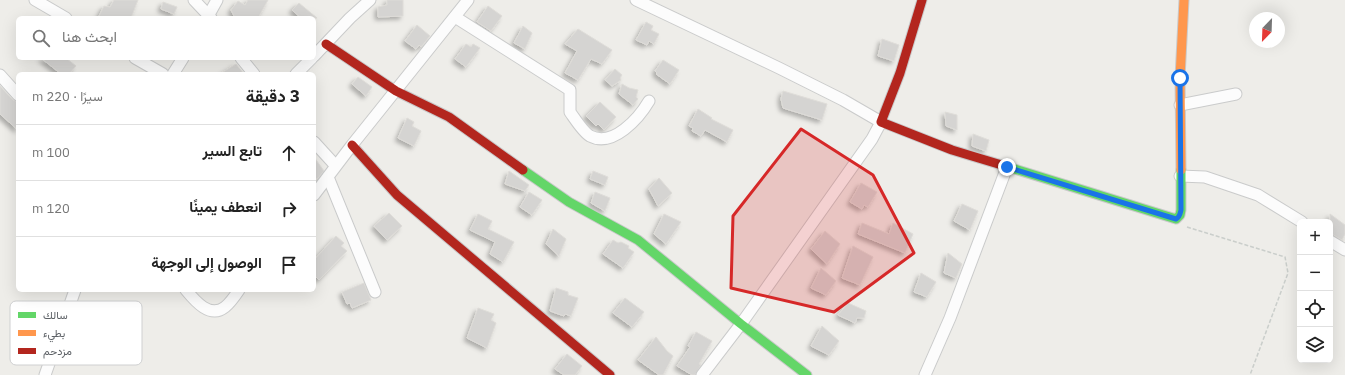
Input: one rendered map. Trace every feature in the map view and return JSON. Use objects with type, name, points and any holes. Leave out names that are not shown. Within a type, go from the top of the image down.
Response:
[{"type":"street","points":[[36,0],[63,16]]},
{"type":"street","points":[[194,0],[208,16]]},
{"type":"street","points":[[209,16],[217,0]]},
{"type":"street","points":[[316,54],[350,18],[370,0]]},
{"type":"street","points":[[316,192],[335,165],[468,0]]},
{"type":"street","points":[[636,0],[786,71],[843,100],[881,122],[952,150],[1176,219],[1180,215],[1180,78],[1184,0]]},
{"type":"street","points":[[702,375],[741,324],[872,139],[881,122],[900,73],[922,0]]},
{"type":"street","points":[[455,17],[570,90],[570,112],[590,136],[601,138],[618,135],[630,125],[649,101]]},
{"type":"street","points":[[326,44],[396,91],[449,117],[569,202],[638,240],[741,324],[807,375]]},
{"type":"street","points":[[138,60],[160,72]]},
{"type":"street","points":[[174,72],[182,60]]},
{"type":"street","points":[[244,60],[252,72]]},
{"type":"street","points":[[298,72],[310,60]]},
{"type":"street","points":[[0,76],[16,93]]},
{"type":"street","points":[[1180,105],[1236,94]]},
{"type":"street","points":[[316,144],[335,165]]},
{"type":"street","points":[[352,145],[397,196],[610,375]]},
{"type":"street","points":[[925,375],[950,318],[1007,167]]},
{"type":"street","points":[[1180,176],[1205,177],[1258,195],[1297,219]]},
{"type":"street","points":[[328,177],[374,292]]},
{"type":"street","points":[[1333,243],[1345,250]]},
{"type":"street","points":[[188,292],[198,303],[213,312],[226,307],[237,292]]},
{"type":"street","points":[[45,375],[49,365]]},
{"type":"path","points":[[1180,215],[1186,226],[1285,257],[1288,273],[1250,375]]},
{"type":"highlighted area","points":[[801,129],[873,175],[914,253],[834,312],[731,288],[733,216]]},
{"type":"building","points":[[114,0],[138,0],[132,16],[99,16],[104,6],[110,7]]},
{"type":"building","points":[[248,0],[268,0],[259,16],[234,16],[231,10],[238,1],[245,5]]},
{"type":"building","points":[[387,0],[403,0],[403,16],[378,17],[378,7],[387,5]]},
{"type":"building","points":[[163,2],[177,7],[174,14],[161,9]]},
{"type":"building","points":[[299,3],[315,16],[299,16],[292,10]]},
{"type":"building","points":[[488,6],[502,16],[491,31],[477,22]]},
{"type":"building","points":[[646,22],[653,26],[651,30],[659,34],[654,44],[649,41],[647,45],[636,40]]},
{"type":"building","points":[[417,25],[430,36],[421,47],[419,45],[416,49],[405,41]]},
{"type":"building","points":[[523,26],[532,33],[525,49],[514,43]]},
{"type":"building","points":[[578,29],[612,50],[602,64],[591,59],[578,80],[565,73],[577,51],[565,44]]},
{"type":"building","points":[[882,39],[899,45],[894,61],[878,56]]},
{"type":"building","points":[[466,44],[471,47],[473,44],[480,48],[466,67],[455,59]]},
{"type":"building","points":[[44,60],[68,60],[76,66],[71,72],[58,72]]},
{"type":"building","points":[[663,60],[679,70],[670,84],[656,74],[657,73],[655,71]]},
{"type":"building","points":[[236,64],[242,72],[223,72]]},
{"type":"building","points":[[615,69],[622,75],[620,78],[621,80],[612,86],[605,80]]},
{"type":"building","points":[[358,77],[372,87],[366,96],[352,84]]},
{"type":"building","points":[[622,84],[629,88],[638,90],[636,97],[638,99],[633,105],[619,94]]},
{"type":"building","points":[[0,86],[16,101],[16,128],[0,114]]},
{"type":"building","points":[[783,91],[827,104],[822,120],[783,108],[781,99]]},
{"type":"building","points":[[600,102],[616,117],[604,130],[598,124],[596,126],[586,116]]},
{"type":"building","points":[[698,109],[712,118],[711,119],[733,130],[727,142],[705,130],[701,136],[692,131],[693,128],[689,126]]},
{"type":"building","points":[[945,112],[957,115],[957,130],[946,126]]},
{"type":"building","points":[[407,118],[414,122],[412,126],[421,131],[414,146],[398,138]]},
{"type":"building","points":[[973,134],[989,140],[986,151],[972,146]]},
{"type":"building","points":[[316,160],[324,171],[316,179]]},
{"type":"building","points":[[509,171],[529,185],[525,191],[505,184]]},
{"type":"building","points":[[593,171],[608,177],[605,185],[590,179]]},
{"type":"building","points":[[659,178],[672,193],[658,206],[649,189]]},
{"type":"building","points":[[861,183],[877,192],[868,207],[864,205],[862,209],[850,202]]},
{"type":"building","points":[[529,192],[542,200],[532,215],[520,207]]},
{"type":"building","points":[[595,192],[610,198],[605,211],[591,203]]},
{"type":"building","points":[[962,204],[978,211],[970,230],[954,221]]},
{"type":"building","points":[[389,213],[402,226],[387,240],[374,226]]},
{"type":"building","points":[[478,214],[492,221],[488,229],[514,242],[503,262],[490,254],[495,242],[470,230]]},
{"type":"building","points":[[664,214],[681,222],[666,244],[654,234]]},
{"type":"building","points":[[1330,214],[1345,225],[1345,234],[1342,240],[1333,235],[1333,219],[1330,219]]},
{"type":"building","points":[[862,223],[889,234],[893,223],[913,234],[905,253],[858,234]]},
{"type":"building","points":[[553,229],[566,239],[559,256],[546,244]]},
{"type":"building","points":[[825,231],[840,244],[827,264],[811,249]]},
{"type":"building","points":[[336,236],[344,243],[341,246],[347,251],[319,280],[316,277],[316,258]]},
{"type":"building","points":[[613,240],[629,246],[628,248],[634,252],[623,268],[603,254]]},
{"type":"building","points":[[853,246],[873,257],[860,285],[842,278]]},
{"type":"building","points":[[948,253],[962,264],[956,278],[944,273]]},
{"type":"building","points":[[821,268],[836,281],[826,295],[811,288]]},
{"type":"building","points":[[921,273],[936,282],[927,297],[914,292]]},
{"type":"building","points":[[364,283],[371,300],[352,308],[350,303],[347,304],[342,292]]},
{"type":"building","points":[[556,288],[568,292],[568,295],[578,298],[571,316],[565,314],[564,316],[550,311]]},
{"type":"building","points":[[625,298],[644,312],[632,327],[613,313]]},
{"type":"building","points":[[848,303],[866,311],[864,318],[857,318],[855,323],[838,315]]},
{"type":"building","points":[[478,308],[494,314],[491,320],[496,323],[487,348],[467,338]]},
{"type":"building","points":[[822,326],[839,341],[829,355],[811,346]]},
{"type":"building","points":[[696,332],[712,341],[699,364],[701,365],[695,375],[692,375],[677,366],[690,347],[688,346]]},
{"type":"building","points":[[656,337],[673,356],[663,375],[659,375],[638,360]]},
{"type":"building","points":[[567,354],[582,366],[575,375],[564,375],[555,369]]},
{"type":"traffic: fast","points":[[1005,166],[1176,219],[1180,215],[1181,210],[1181,170]]},
{"type":"traffic: fast","points":[[523,170],[569,202],[638,240],[741,324],[807,375]]},
{"type":"traffic: slow","points":[[1181,170],[1180,78],[1184,0]]},
{"type":"traffic: jam","points":[[922,0],[900,73],[881,122],[952,150],[1005,166]]},
{"type":"traffic: jam","points":[[326,44],[396,91],[449,117],[523,170]]},
{"type":"traffic: jam","points":[[352,145],[397,195],[610,375]]},
{"type":"route","points":[[1007,167],[1176,219],[1178,218],[1181,210],[1180,78]]}]
